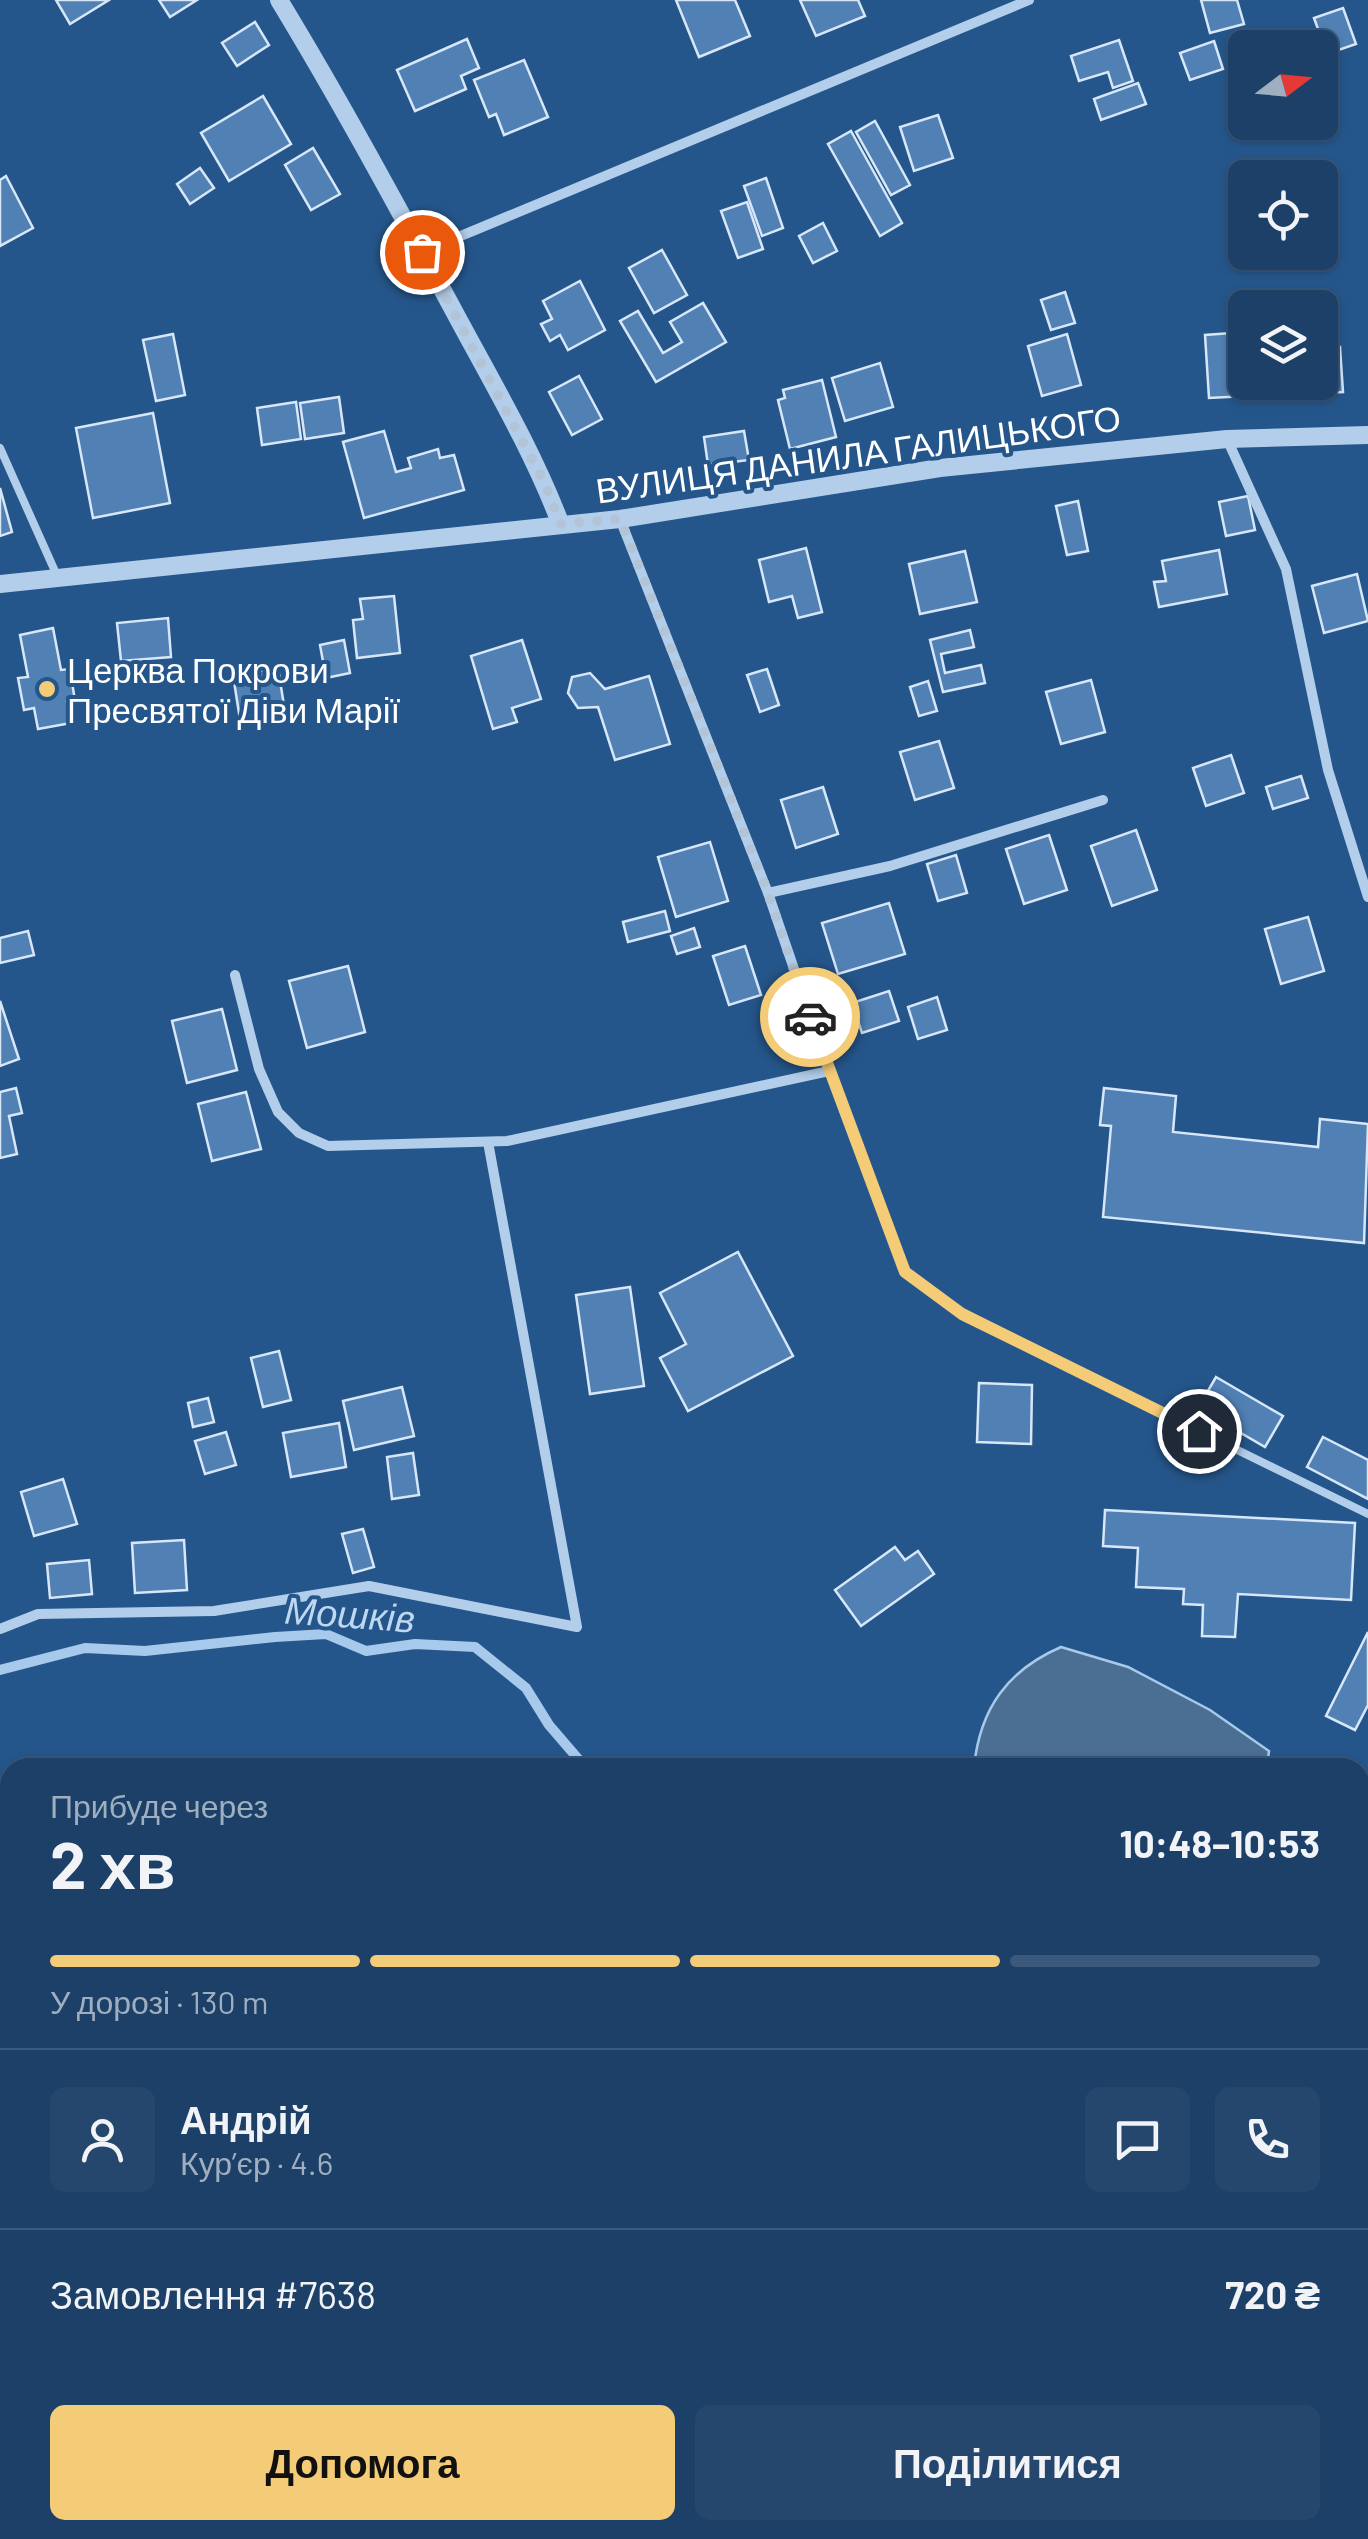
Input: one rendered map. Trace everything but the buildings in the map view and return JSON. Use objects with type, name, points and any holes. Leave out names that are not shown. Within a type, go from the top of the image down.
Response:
[{"type":"street","points":[[279,0],[422,252],[545,484],[561,524]]},
{"type":"street","points":[[422,252],[1029,0]]},
{"type":"street","name":"ВУЛИЦЯ ДАНИЛА ГАЛИЦЬКОГО","points":[[0,584],[620,519],[940,468],[1227,439],[1368,435]]},
{"type":"street","points":[[1227,439],[1286,569],[1328,770],[1368,898]]},
{"type":"street","points":[[235,975],[259,1069],[278,1112],[299,1133],[328,1146],[508,1141],[829,1070],[768,893],[620,519]]},
{"type":"street","points":[[768,893],[890,866],[1103,800]]},
{"type":"street","points":[[0,1630],[38,1614],[214,1611],[369,1586],[577,1626],[488,1142]]},
{"type":"lane","points":[[0,448],[58,578]]},
{"type":"lane","points":[[829,1070],[905,1272],[962,1314],[1368,1514]]},
{"type":"water","points":[[1061,1647],[1128,1667],[1210,1710],[1269,1751],[1268,1758],[975,1758],[990,1709],[1012,1680],[1042,1656]]},
{"type":"waterway","name":"Мошків","points":[[0,1670],[85,1648],[145,1651],[326,1634],[366,1651],[415,1644],[475,1647],[526,1688],[549,1725],[577,1758]]},
{"type":"way so far","points":[[422,252],[545,484],[561,524],[620,519],[768,893],[810,1017]]},
{"type":"place","name":"Церква Покрови Пресвятої Діви Марії","points":[[47,689]]},
{"type":"route","points":[[810,1017],[905,1272],[962,1314],[1199,1431]]}]
